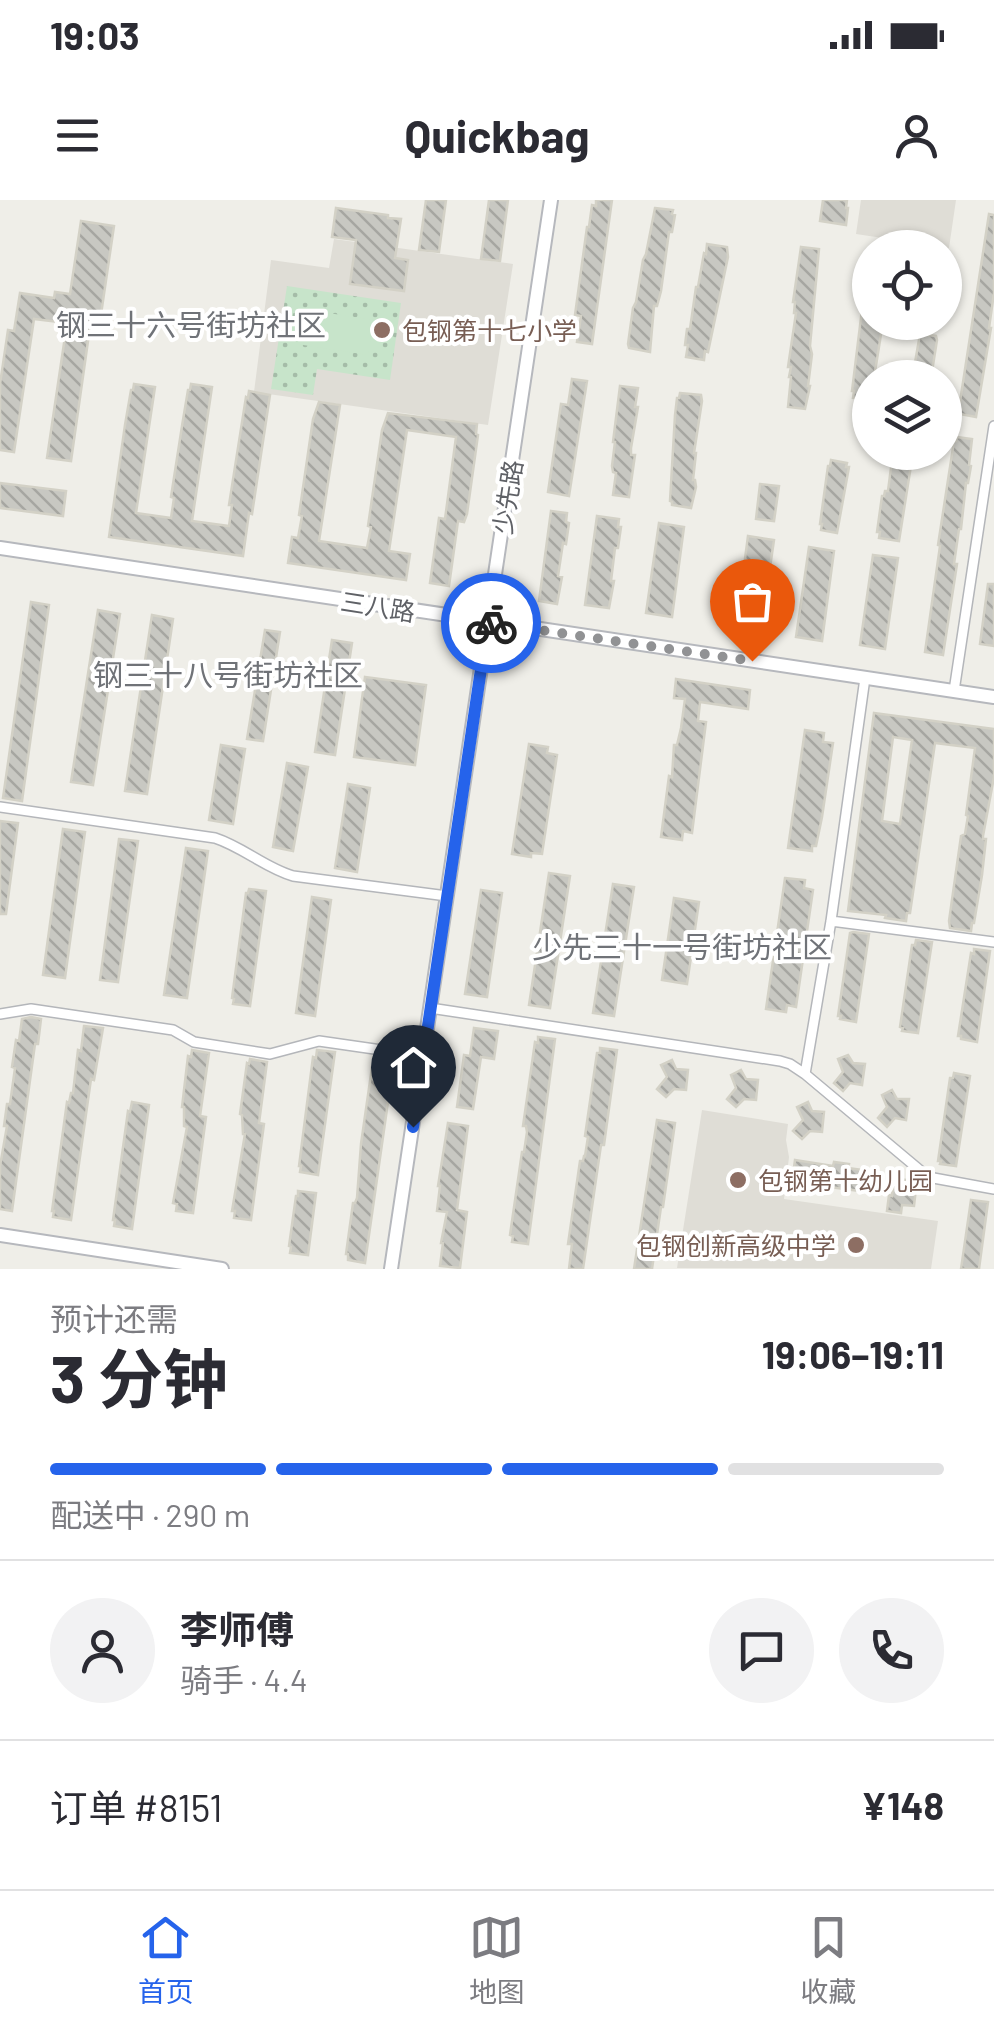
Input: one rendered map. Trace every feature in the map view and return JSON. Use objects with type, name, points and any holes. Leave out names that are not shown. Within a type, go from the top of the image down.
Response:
[{"type":"main road","name":"少先路","points":[[392,1269],[551,200]]},
{"type":"main road","name":"三八路","points":[[0,548],[994,697]]},
{"type":"main road","points":[[0,1236],[222,1269]]},
{"type":"street","points":[[954,691],[994,426]]},
{"type":"street","points":[[805,1074],[831,920],[864,678]]},
{"type":"street","points":[[0,807],[215,838],[293,876],[447,896]]},
{"type":"street","points":[[831,920],[994,942]]},
{"type":"street","points":[[430,1008],[790,1064],[928,1177],[994,1189]]},
{"type":"street","points":[[0,1014],[21,1009],[44,1011],[173,1030],[194,1042],[270,1054],[318,1041],[423,1056]]},
{"type":"shaded area","points":[[861,200],[956,200],[952,230],[857,230]]},
{"type":"shaded area","name":"包钢第十七小学","points":[[334,239],[513,264],[488,425],[254,392],[271,260],[329,268]]},
{"type":"shaded area","name":"包钢第十幼儿园","points":[[702,1110],[788,1124],[784,1199],[938,1221],[931,1269],[677,1268]]},
{"type":"green space","points":[[287,286],[401,303],[390,380],[317,369],[313,395],[271,389]]},
{"type":"green space","points":[[302,309],[374,320],[368,355],[297,344]]},
{"type":"building","points":[[426,200],[446,200],[439,252],[419,250]]},
{"type":"building","points":[[489,200],[508,200],[500,261],[481,259]]},
{"type":"building","points":[[596,200],[612,200],[592,344],[577,342],[581,316],[575,315],[587,227]]},
{"type":"building","points":[[823,200],[847,200],[846,225],[820,221]]},
{"type":"building","points":[[336,208],[401,219],[395,258],[408,260],[404,291],[350,284],[356,240],[332,237]]},
{"type":"building","points":[[655,208],[673,210],[675,215],[661,291],[654,306],[650,352],[629,348],[628,344]]},
{"type":"building","points":[[989,214],[994,215],[994,293],[976,417],[962,414],[962,389]]},
{"type":"building","points":[[81,221],[114,226],[99,328],[90,327],[71,461],[47,458],[67,323],[34,319],[14,452],[0,450],[0,384],[8,330],[14,331],[20,293],[54,298],[55,292],[70,294]]},
{"type":"building","points":[[707,244],[727,247],[728,257],[704,360],[686,357],[685,345]]},
{"type":"building","points":[[801,247],[819,249],[805,409],[788,407],[788,367],[796,313],[793,302]]},
{"type":"building","points":[[858,340],[880,340],[877,360],[856,360]]},
{"type":"building","points":[[919,340],[937,340],[934,360],[915,360]]},
{"type":"building","points":[[572,379],[587,381],[569,496],[548,492],[561,404],[568,405]]},
{"type":"building","points":[[134,384],[155,387],[136,513],[171,518],[171,497],[191,384],[212,387],[192,521],[229,526],[246,397],[249,391],[270,395],[243,556],[109,537]]},
{"type":"building","points":[[620,386],[638,388],[629,497],[613,495],[613,442]]},
{"type":"building","points":[[680,393],[701,395],[702,401],[691,508],[672,505],[670,501]]},
{"type":"building","points":[[319,402],[340,405],[319,541],[367,548],[382,430],[388,413],[477,424],[467,514],[464,522],[458,521],[449,586],[430,583],[439,518],[445,519],[456,437],[407,430],[389,551],[410,554],[406,580],[288,563],[292,537],[298,538],[313,419]]},
{"type":"building","points":[[962,438],[972,439],[943,655],[925,652],[950,470],[962,470]]},
{"type":"building","points":[[831,460],[847,463],[849,467],[837,533],[821,530],[820,524]]},
{"type":"building","points":[[891,470],[910,470],[899,541],[879,538],[877,532],[882,496],[888,491]]},
{"type":"building","points":[[0,483],[66,491],[63,516],[0,508]]},
{"type":"building","points":[[760,484],[779,486],[774,521],[756,519]]},
{"type":"building","points":[[551,511],[567,513],[569,523],[558,576],[562,577],[557,604],[539,601]]},
{"type":"building","points":[[597,516],[619,519],[621,527],[609,608],[585,605]]},
{"type":"building","points":[[659,523],[684,527],[672,617],[646,613]]},
{"type":"building","points":[[748,536],[774,540],[761,630],[736,627]]},
{"type":"building","points":[[809,547],[834,551],[822,641],[796,637]]},
{"type":"building","points":[[873,555],[898,558],[885,649],[860,645]]},
{"type":"building","points":[[988,584],[994,584],[994,646],[980,644]]},
{"type":"building","points":[[31,602],[49,605],[22,801],[3,798]]},
{"type":"building","points":[[98,610],[120,614],[93,785],[71,782]]},
{"type":"building","points":[[152,615],[173,619],[147,794],[125,791]]},
{"type":"building","points":[[265,630],[280,632],[263,741],[247,739]]},
{"type":"building","points":[[332,640],[352,643],[335,755],[315,752]]},
{"type":"building","points":[[365,677],[426,685],[415,765],[354,757]]},
{"type":"building","points":[[676,679],[750,690],[748,709],[700,702],[698,721],[706,722],[692,833],[683,831],[682,840],[661,837],[685,699],[674,698]]},
{"type":"building","points":[[874,713],[994,729],[994,777],[971,931],[950,928],[949,921],[961,836],[965,834],[968,816],[975,748],[935,743],[906,921],[848,911]],"holes":[[[893,737],[912,740],[900,824],[882,821]]]},
{"type":"building","points":[[805,730],[824,733],[823,742],[833,743],[822,817],[812,851],[788,848]]},
{"type":"building","points":[[529,744],[548,747],[547,753],[557,755],[542,854],[531,853],[531,857],[512,854]]},
{"type":"building","points":[[221,745],[245,749],[233,824],[209,820]]},
{"type":"building","points":[[287,763],[308,767],[293,851],[273,847]]},
{"type":"building","points":[[348,784],[370,788],[357,872],[335,868]]},
{"type":"building","points":[[0,821],[18,823],[6,914],[0,914]]},
{"type":"building","points":[[63,829],[85,832],[65,978],[43,975]]},
{"type":"building","points":[[119,839],[138,841],[118,982],[100,980]]},
{"type":"building","points":[[186,848],[208,851],[187,998],[164,995]]},
{"type":"building","points":[[549,873],[570,876],[550,1008],[529,1005]]},
{"type":"building","points":[[785,878],[805,880],[804,888],[813,890],[796,1007],[787,1005],[786,1012],[766,1009]]},
{"type":"building","points":[[613,884],[634,887],[614,1016],[593,1013]]},
{"type":"building","points":[[249,889],[266,891],[250,1006],[233,1004],[232,998]]},
{"type":"building","points":[[481,890],[502,893],[487,997],[465,994]]},
{"type":"building","points":[[312,897],[331,900],[315,1016],[296,1013]]},
{"type":"building","points":[[674,898],[699,902],[687,984],[662,980]]},
{"type":"building","points":[[853,932],[869,934],[856,1022],[838,1016]]},
{"type":"building","points":[[916,940],[932,942],[918,1033],[902,1031],[900,1027],[912,945]]},
{"type":"building","points":[[974,949],[990,951],[977,1042],[958,1036]]},
{"type":"building","points":[[22,1019],[41,1019],[12,1211],[0,1209],[0,1166],[16,1040],[19,1041]]},
{"type":"building","points":[[84,1026],[103,1028],[94,1080],[91,1079],[71,1220],[53,1217],[52,1211],[67,1102],[73,1093]]},
{"type":"building","points":[[474,1028],[498,1031],[494,1059],[481,1057],[473,1109],[457,1107],[464,1055],[470,1056]]},
{"type":"building","points":[[538,1037],[555,1039],[528,1244],[512,1242],[510,1235]]},
{"type":"building","points":[[600,1048],[617,1050],[604,1145],[583,1269],[569,1269],[572,1244],[568,1244]]},
{"type":"building","points":[[192,1050],[209,1053],[200,1116],[206,1117],[193,1213],[176,1211],[177,1204],[173,1203],[187,1127],[182,1107]]},
{"type":"building","points":[[317,1050],[335,1052],[318,1175],[300,1172],[299,1166]]},
{"type":"building","points":[[848,1055],[853,1063],[865,1064],[862,1085],[850,1083],[843,1091],[834,1083],[843,1072],[838,1059]]},
{"type":"building","points":[[376,1057],[394,1060],[365,1263],[348,1260],[346,1254]]},
{"type":"building","points":[[250,1059],[267,1062],[259,1123],[264,1124],[251,1220],[234,1218],[232,1211],[245,1134],[240,1114]]},
{"type":"building","points":[[672,1060],[676,1069],[688,1070],[686,1090],[674,1089],[666,1097],[657,1089],[667,1077],[661,1065]]},
{"type":"building","points":[[741,1070],[746,1079],[758,1080],[756,1100],[744,1099],[736,1107],[727,1099],[736,1088],[731,1075]]},
{"type":"building","points":[[954,1073],[970,1076],[956,1166],[938,1161],[950,1078]]},
{"type":"building","points":[[892,1090],[897,1099],[909,1099],[906,1120],[895,1118],[887,1127],[878,1118],[887,1107],[882,1095]]},
{"type":"building","points":[[132,1102],[149,1105],[132,1229],[114,1226],[113,1220]]},
{"type":"building","points":[[808,1102],[812,1111],[824,1112],[822,1132],[810,1131],[802,1139],[793,1131],[803,1120],[797,1107]]},
{"type":"building","points":[[657,1120],[675,1123],[663,1207],[652,1269],[634,1269]]},
{"type":"building","points":[[448,1123],[468,1126],[457,1210],[467,1212],[460,1268],[440,1266],[447,1212],[437,1211],[438,1186]]},
{"type":"building","points":[[795,1160],[833,1166],[834,1162],[849,1164],[848,1168],[863,1170],[860,1191],[792,1182]]},
{"type":"building","points":[[894,1179],[906,1180],[905,1188],[916,1189],[914,1206],[902,1205],[901,1213],[887,1211]]},
{"type":"building","points":[[298,1191],[316,1193],[308,1255],[290,1253]]},
{"type":"building","points":[[971,1200],[988,1202],[979,1269],[961,1269]]},
{"type":"way so far","points":[[491,623],[752,661]]},
{"type":"place","name":"包钢第十七小学","points":[[382,330]]},
{"type":"place","name":"包钢第十幼儿园","points":[[738,1180]]},
{"type":"place","name":"包钢创新高级中学","points":[[856,1245]]},
{"type":"district","name":"钢三十六号街坊社区","points":[[191,324]]},
{"type":"district","name":"钢三十八号街坊社区","points":[[228,674]]},
{"type":"district","name":"少先三十一号街坊社区","points":[[682,946]]},
{"type":"route","points":[[413,1127],[488,622],[491,623]]}]
